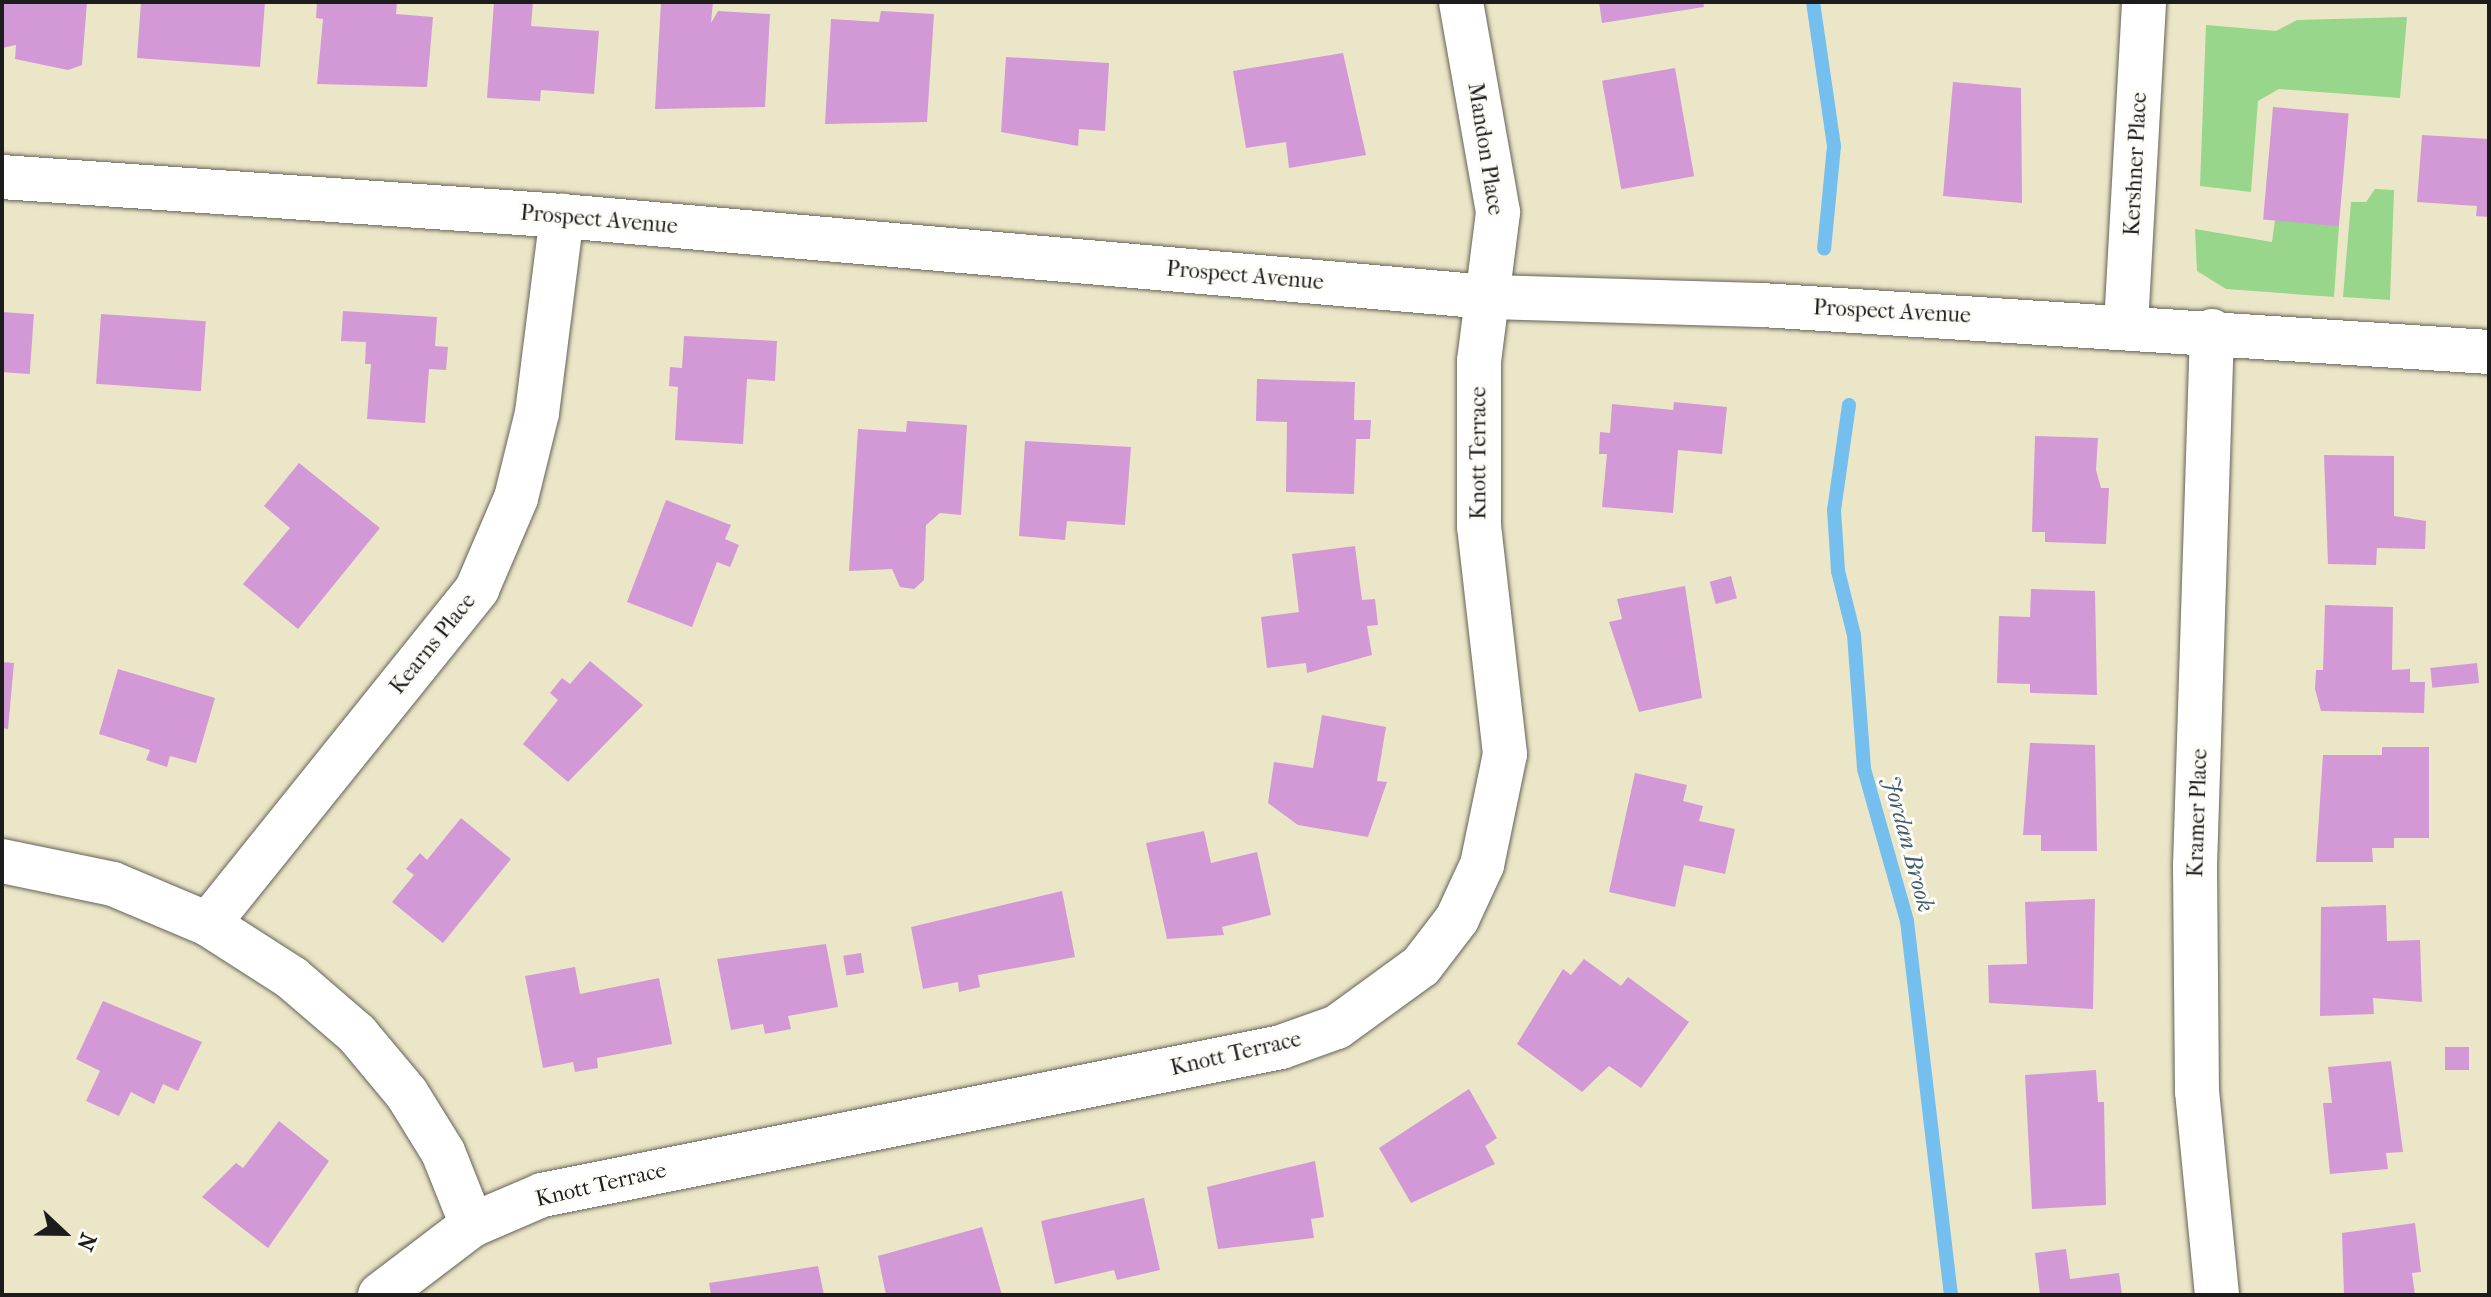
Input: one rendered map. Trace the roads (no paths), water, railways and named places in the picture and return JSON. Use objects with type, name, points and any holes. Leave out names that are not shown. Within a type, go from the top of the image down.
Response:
[{"type":"street","name":"Mandon Place","points":[[1461,2],[1498,212],[1488,297]]},
{"type":"street","name":"Kershner Place","points":[[2126,325],[2144,2]]},
{"type":"street","name":"Prospect Avenue","points":[[2,177],[562,216],[1488,297],[2126,325],[2489,352]]},
{"type":"street","name":"Kearns Place","points":[[208,924],[477,589],[516,498],[537,413],[562,216]]},
{"type":"street","name":"Knott Terrace","points":[[380,1295],[472,1225],[542,1195],[1281,1047],[1337,1027],[1421,966],[1457,919],[1482,865],[1505,754],[1479,527],[1479,361],[1488,297]]},
{"type":"street","name":"Kramer Place","points":[[2212,331],[2196,911],[2197,1091],[2217,1295]]},
{"type":"street","points":[[2,861],[113,884],[208,924],[292,978],[357,1034],[415,1105],[472,1225]]},
{"type":"waterway","name":"Jordan Brook","points":[[1813,2],[1834,146],[1824,249]]},
{"type":"waterway","name":"Jordan Brook","points":[[1849,405],[1834,510],[1838,571],[1854,635],[1864,769],[1907,921],[1951,1295]]}]
